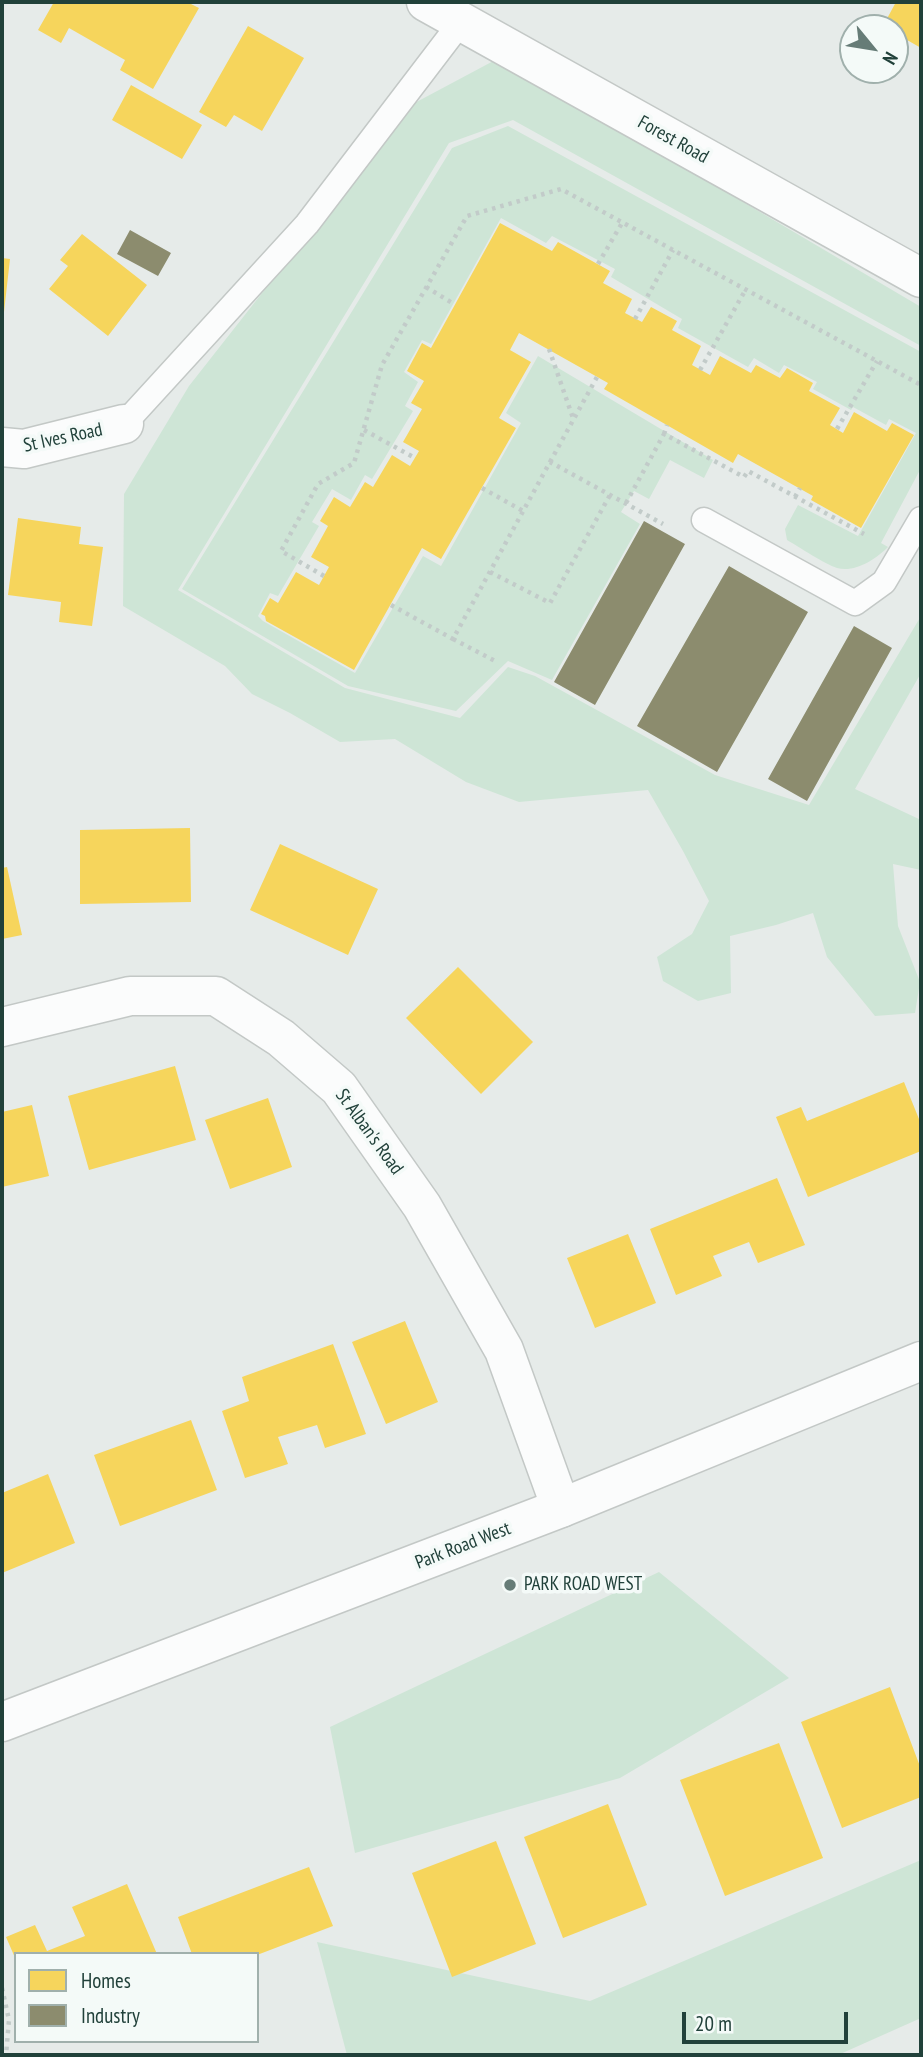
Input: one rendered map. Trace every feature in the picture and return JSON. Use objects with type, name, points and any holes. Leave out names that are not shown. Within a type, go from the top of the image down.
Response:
[{"type":"street","name":"Forest Road","points":[[426,2],[921,278]]},
{"type":"street","name":"St Ives Road","points":[[2,447],[24,449],[124,424]]},
{"type":"street","name":"St Alban's Road","points":[[2,1027],[130,996],[216,996],[291,1046],[339,1088],[422,1206],[504,1350],[561,1508]]},
{"type":"street","name":"Park Road West","points":[[2,1722],[561,1508],[921,1361]]},
{"type":"lane","points":[[124,424],[307,224],[461,22]]},
{"type":"lane","points":[[704,520],[855,603],[884,582],[921,519]]},
{"type":"path","points":[[324,576],[281,551],[318,484],[354,463],[382,365],[467,216],[561,189],[921,385]]},
{"type":"path","points":[[598,264],[622,223]]},
{"type":"path","points":[[635,319],[673,250]]},
{"type":"path","points":[[426,287],[454,304]]},
{"type":"path","points":[[700,370],[746,289]]},
{"type":"path","points":[[549,349],[574,419]]},
{"type":"path","points":[[837,429],[877,360]]},
{"type":"path","points":[[453,639],[597,377]]},
{"type":"path","points":[[626,503],[667,425]]},
{"type":"path","points":[[364,430],[415,458]]},
{"type":"path","points":[[664,434],[744,477],[748,471],[869,537]]},
{"type":"path","points":[[550,462],[668,527]]},
{"type":"path","points":[[482,488],[523,511]]},
{"type":"path","points":[[795,497],[800,488]]},
{"type":"path","points":[[490,571],[550,603],[610,495]]},
{"type":"path","points":[[391,605],[497,662]]},
{"type":"path","points":[[2,1988],[9,2020],[6,2055]]},
{"type":"green space","points":[[499,58],[921,307],[921,346],[513,120],[449,143],[178,590],[345,688],[460,718],[508,667],[535,676],[715,775],[809,805],[921,616],[921,673],[855,789],[921,820],[921,870],[893,864],[898,926],[920,982],[915,1013],[875,1016],[827,957],[813,913],[730,936],[731,993],[698,1001],[663,981],[657,957],[692,934],[709,901],[648,790],[519,802],[466,782],[395,739],[340,742],[252,694],[225,666],[123,606],[124,494],[189,386],[409,106]]},
{"type":"green space","points":[[508,126],[921,352],[921,468],[881,543],[888,547],[877,556],[858,567],[844,569],[812,555],[787,540],[785,529],[798,505],[858,536],[916,433],[889,419],[886,425],[853,407],[851,410],[813,389],[817,382],[784,365],[779,373],[754,358],[748,367],[678,328],[682,319],[611,277],[615,269],[552,236],[546,243],[501,218],[431,344],[422,340],[404,372],[418,382],[405,406],[413,411],[372,479],[365,475],[351,500],[332,489],[312,522],[319,526],[278,596],[270,593],[258,616],[355,673],[423,556],[441,566],[521,423],[506,413],[538,356],[713,460],[704,478],[670,460],[649,499],[634,491],[621,512],[640,524],[552,680],[508,661],[456,711],[348,686],[182,589],[452,148]]},
{"type":"green space","points":[[659,1572],[789,1678],[620,1778],[355,1853],[330,1727]]},
{"type":"green space","points":[[921,1860],[921,2018],[838,2055],[347,2055],[317,1942],[590,2001]]},
{"type":"building: Homes","points":[[54,2],[187,2],[199,8],[153,89],[120,70],[125,60],[69,28],[61,43],[38,30]]},
{"type":"building: Homes","points":[[896,2],[921,2],[921,48],[909,41],[909,14],[890,14]]},
{"type":"building: Homes","points":[[248,26],[304,58],[262,131],[234,115],[226,127],[199,112]]},
{"type":"building: Homes","points":[[131,85],[202,125],[182,159],[112,120]]},
{"type":"building: Homes","points":[[500,223],[552,251],[558,242],[610,271],[603,283],[632,299],[625,313],[642,322],[651,307],[677,321],[672,330],[701,346],[692,365],[710,375],[720,356],[751,373],[756,365],[780,378],[787,368],[813,383],[809,391],[840,408],[830,425],[843,433],[854,412],[887,431],[892,423],[914,435],[861,528],[811,500],[813,496],[738,454],[733,463],[604,389],[608,383],[519,333],[510,350],[531,362],[499,418],[516,428],[441,559],[422,548],[354,670],[266,621],[261,614],[270,598],[278,603],[296,572],[319,585],[329,567],[311,557],[328,526],[320,521],[334,497],[350,507],[365,482],[373,487],[392,455],[410,466],[419,451],[403,442],[422,409],[411,403],[424,381],[407,371],[422,343],[431,348]]},
{"type":"building: Homes","points":[[82,234],[147,285],[108,336],[49,289],[68,266],[60,260]]},
{"type":"building: Homes","points":[[2,258],[10,259],[4,312],[2,311]]},
{"type":"building: Homes","points":[[18,518],[81,527],[79,544],[103,547],[92,626],[59,622],[61,602],[8,595]]},
{"type":"building: Homes","points":[[190,828],[191,902],[80,904],[80,830]]},
{"type":"building: Homes","points":[[280,844],[378,889],[348,955],[250,910]]},
{"type":"building: Homes","points":[[7,867],[22,935],[2,939],[2,868]]},
{"type":"building: Homes","points":[[458,967],[533,1042],[481,1094],[406,1018]]},
{"type":"building: Homes","points":[[175,1066],[196,1140],[89,1170],[68,1096]]},
{"type":"building: Homes","points":[[904,1082],[921,1124],[921,1151],[808,1197],[776,1117],[801,1107],[807,1121]]},
{"type":"building: Homes","points":[[268,1098],[292,1167],[230,1189],[205,1120]]},
{"type":"building: Homes","points":[[32,1105],[49,1176],[2,1187],[2,1112]]},
{"type":"building: Homes","points":[[777,1178],[805,1245],[758,1263],[749,1242],[713,1256],[722,1276],[676,1295],[650,1229]]},
{"type":"building: Homes","points":[[628,1234],[656,1303],[595,1328],[567,1258]]},
{"type":"building: Homes","points":[[405,1321],[438,1402],[386,1424],[352,1342]]},
{"type":"building: Homes","points":[[333,1344],[366,1434],[325,1448],[317,1425],[278,1437],[288,1464],[245,1478],[222,1411],[249,1401],[242,1377]]},
{"type":"building: Homes","points":[[191,1420],[217,1490],[120,1526],[94,1455]]},
{"type":"building: Homes","points":[[48,1474],[75,1543],[2,1573],[2,1493]]},
{"type":"building: Homes","points":[[890,1687],[921,1769],[921,1797],[842,1828],[801,1722]]},
{"type":"building: Homes","points":[[779,1743],[823,1858],[725,1896],[680,1780]]},
{"type":"building: Homes","points":[[608,1804],[647,1905],[563,1938],[524,1837]]},
{"type":"building: Homes","points":[[496,1841],[536,1944],[452,1977],[412,1873]]},
{"type":"building: Homes","points":[[309,1867],[333,1926],[259,1954],[259,1952],[191,1952],[178,1917]]},
{"type":"building: Homes","points":[[127,1884],[156,1952],[14,1952],[14,1955],[6,1937],[35,1925],[47,1951],[85,1936],[72,1907]]},
{"type":"building: Industry","points":[[130,230],[171,253],[158,276],[117,254]]},
{"type":"building: Industry","points":[[644,521],[685,544],[595,705],[554,682]]},
{"type":"building: Industry","points":[[729,566],[808,612],[717,772],[637,726]]},
{"type":"building: Industry","points":[[854,626],[892,648],[807,801],[768,779]]},
{"type":"place","name":"PARK ROAD WEST","points":[[510,1585]]}]
